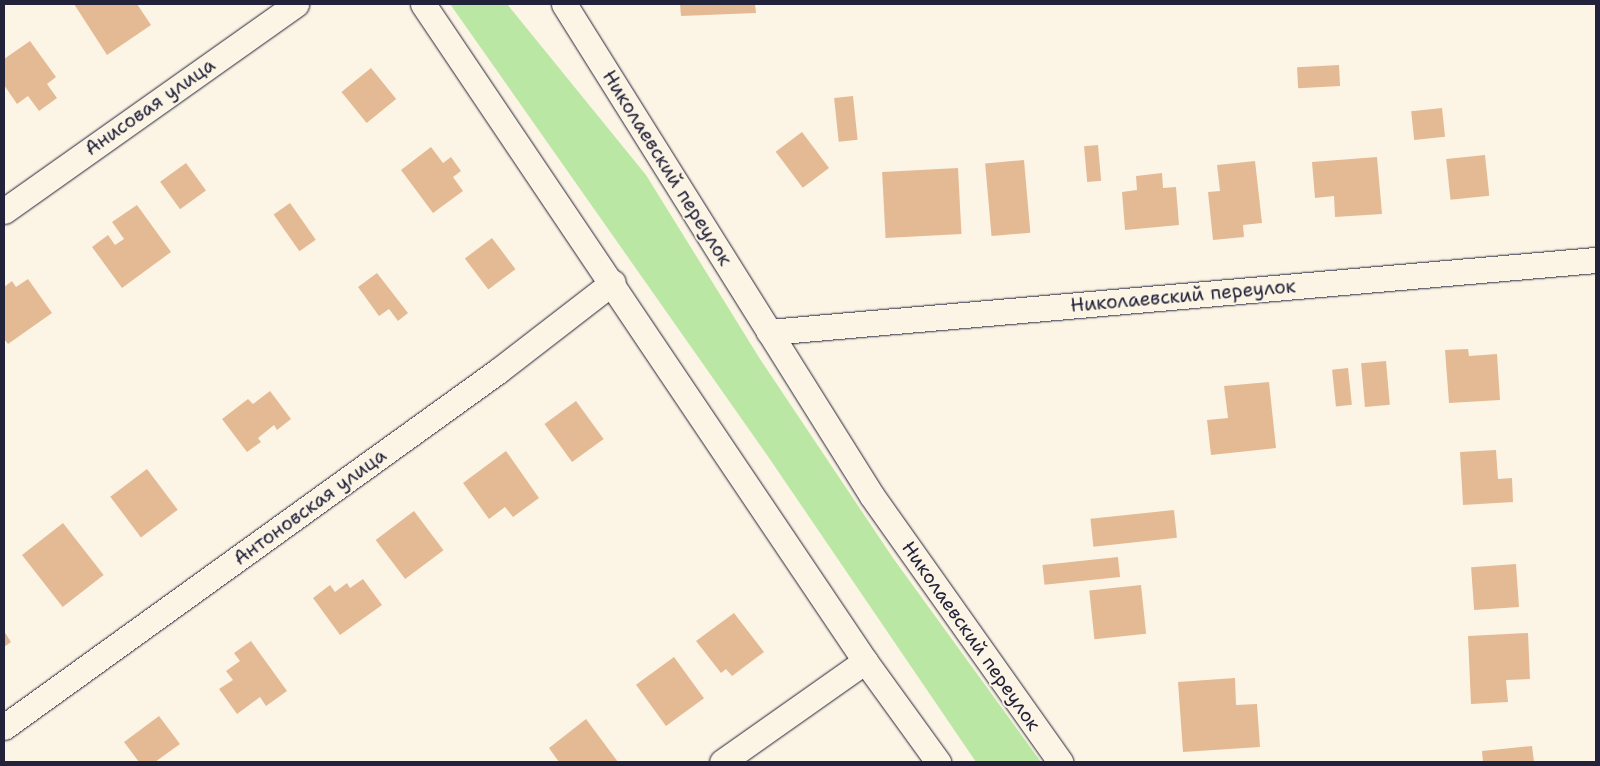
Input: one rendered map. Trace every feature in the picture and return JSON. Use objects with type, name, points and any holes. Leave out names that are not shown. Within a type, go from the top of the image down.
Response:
[{"type":"street","name":"Анисовая улица","points":[[4,210],[296,4]]},
{"type":"street","points":[[423,4],[613,282],[865,661],[938,762]]},
{"type":"street","name":"Николаевский переулок","points":[[564,4],[872,496],[1060,762]]},
{"type":"street","name":"Николаевский переулок","points":[[769,332],[1596,260]]},
{"type":"street","name":"Антоновская улица","points":[[4,727],[498,371],[613,282]]},
{"type":"street","points":[[722,762],[865,661]]},
{"type":"green space","points":[[450,4],[507,4],[646,175],[760,359],[893,558],[1041,762],[976,762],[767,455]]},
{"type":"building","points":[[74,4],[137,4],[151,25],[107,55]]},
{"type":"building","points":[[680,4],[755,4],[756,13],[681,16]]},
{"type":"building","points":[[30,41],[56,77],[47,84],[57,98],[39,111],[28,96],[17,104],[4,85],[4,59]]},
{"type":"building","points":[[1339,65],[1340,86],[1298,88],[1297,67]]},
{"type":"building","points":[[371,68],[396,99],[367,123],[341,92]]},
{"type":"building","points":[[853,96],[858,140],[839,142],[834,98]]},
{"type":"building","points":[[1442,108],[1445,137],[1414,140],[1411,111]]},
{"type":"building","points":[[802,132],[829,168],[803,188],[776,152]]},
{"type":"building","points":[[1098,145],[1101,181],[1087,182],[1084,146]]},
{"type":"building","points":[[431,147],[443,163],[451,157],[461,171],[453,177],[463,191],[433,213],[401,170]]},
{"type":"building","points":[[1485,155],[1489,196],[1450,200],[1446,159]]},
{"type":"building","points":[[1377,157],[1382,214],[1335,217],[1334,196],[1315,198],[1312,162]]},
{"type":"building","points":[[1024,160],[1030,233],[992,236],[985,163]]},
{"type":"building","points":[[1255,161],[1262,223],[1243,225],[1244,237],[1213,240],[1208,192],[1220,191],[1217,165]]},
{"type":"building","points":[[186,163],[206,191],[180,209],[160,182]]},
{"type":"building","points":[[958,168],[961,234],[886,238],[882,172]]},
{"type":"building","points":[[1162,173],[1163,188],[1176,187],[1179,225],[1125,230],[1122,192],[1137,190],[1136,176]]},
{"type":"building","points":[[290,203],[316,240],[299,251],[274,214]]},
{"type":"building","points":[[137,205],[171,252],[122,288],[92,247],[108,235],[115,245],[124,239],[112,222]]},
{"type":"building","points":[[492,238],[515,269],[488,290],[465,258]]},
{"type":"building","points":[[377,273],[408,313],[398,321],[389,309],[379,316],[358,287]]},
{"type":"building","points":[[28,279],[52,313],[8,344],[4,339],[4,287],[12,281],[16,287]]},
{"type":"building","points":[[1468,349],[1469,356],[1497,354],[1500,400],[1449,403],[1445,350]]},
{"type":"building","points":[[1386,361],[1390,405],[1365,407],[1361,363]]},
{"type":"building","points":[[1348,368],[1352,405],[1336,406],[1332,370]]},
{"type":"building","points":[[1269,382],[1276,448],[1211,455],[1207,420],[1228,418],[1224,386]]},
{"type":"building","points":[[270,391],[291,419],[277,430],[274,425],[258,438],[261,442],[247,452],[222,419],[248,399],[253,404]]},
{"type":"building","points":[[576,401],[604,439],[572,462],[544,424]]},
{"type":"building","points":[[1496,450],[1498,479],[1512,478],[1513,502],[1463,505],[1460,452]]},
{"type":"building","points":[[506,451],[539,498],[513,517],[505,507],[489,519],[463,483]]},
{"type":"building","points":[[147,469],[178,510],[141,537],[110,497]]},
{"type":"building","points":[[1174,510],[1177,538],[1093,547],[1090,519]]},
{"type":"building","points":[[414,511],[443,550],[405,579],[376,540]]},
{"type":"building","points":[[63,523],[104,575],[63,607],[22,555]]},
{"type":"building","points":[[1118,557],[1120,577],[1045,585],[1042,565]]},
{"type":"building","points":[[1516,564],[1519,607],[1474,610],[1471,567]]},
{"type":"building","points":[[363,579],[382,605],[340,635],[313,598],[330,585],[335,592],[347,583],[350,588]]},
{"type":"building","points":[[1141,585],[1146,634],[1094,639],[1089,590]]},
{"type":"building","points":[[734,613],[764,652],[732,676],[726,669],[721,673],[696,641]]},
{"type":"building","points":[[4,631],[11,642],[4,647]]},
{"type":"building","points":[[1528,633],[1530,679],[1506,680],[1508,702],[1471,704],[1468,636]]},
{"type":"building","points":[[251,641],[287,691],[266,706],[260,697],[237,714],[219,689],[233,680],[226,671],[240,661],[234,653]]},
{"type":"building","points":[[674,657],[704,698],[666,726],[636,685]]},
{"type":"building","points":[[1235,678],[1236,705],[1257,704],[1260,747],[1183,752],[1178,682]]},
{"type":"building","points":[[159,716],[180,744],[155,762],[139,762],[124,742]]},
{"type":"building","points":[[586,719],[618,762],[559,762],[549,748]]},
{"type":"building","points":[[1532,746],[1534,762],[1483,762],[1482,751]]}]
